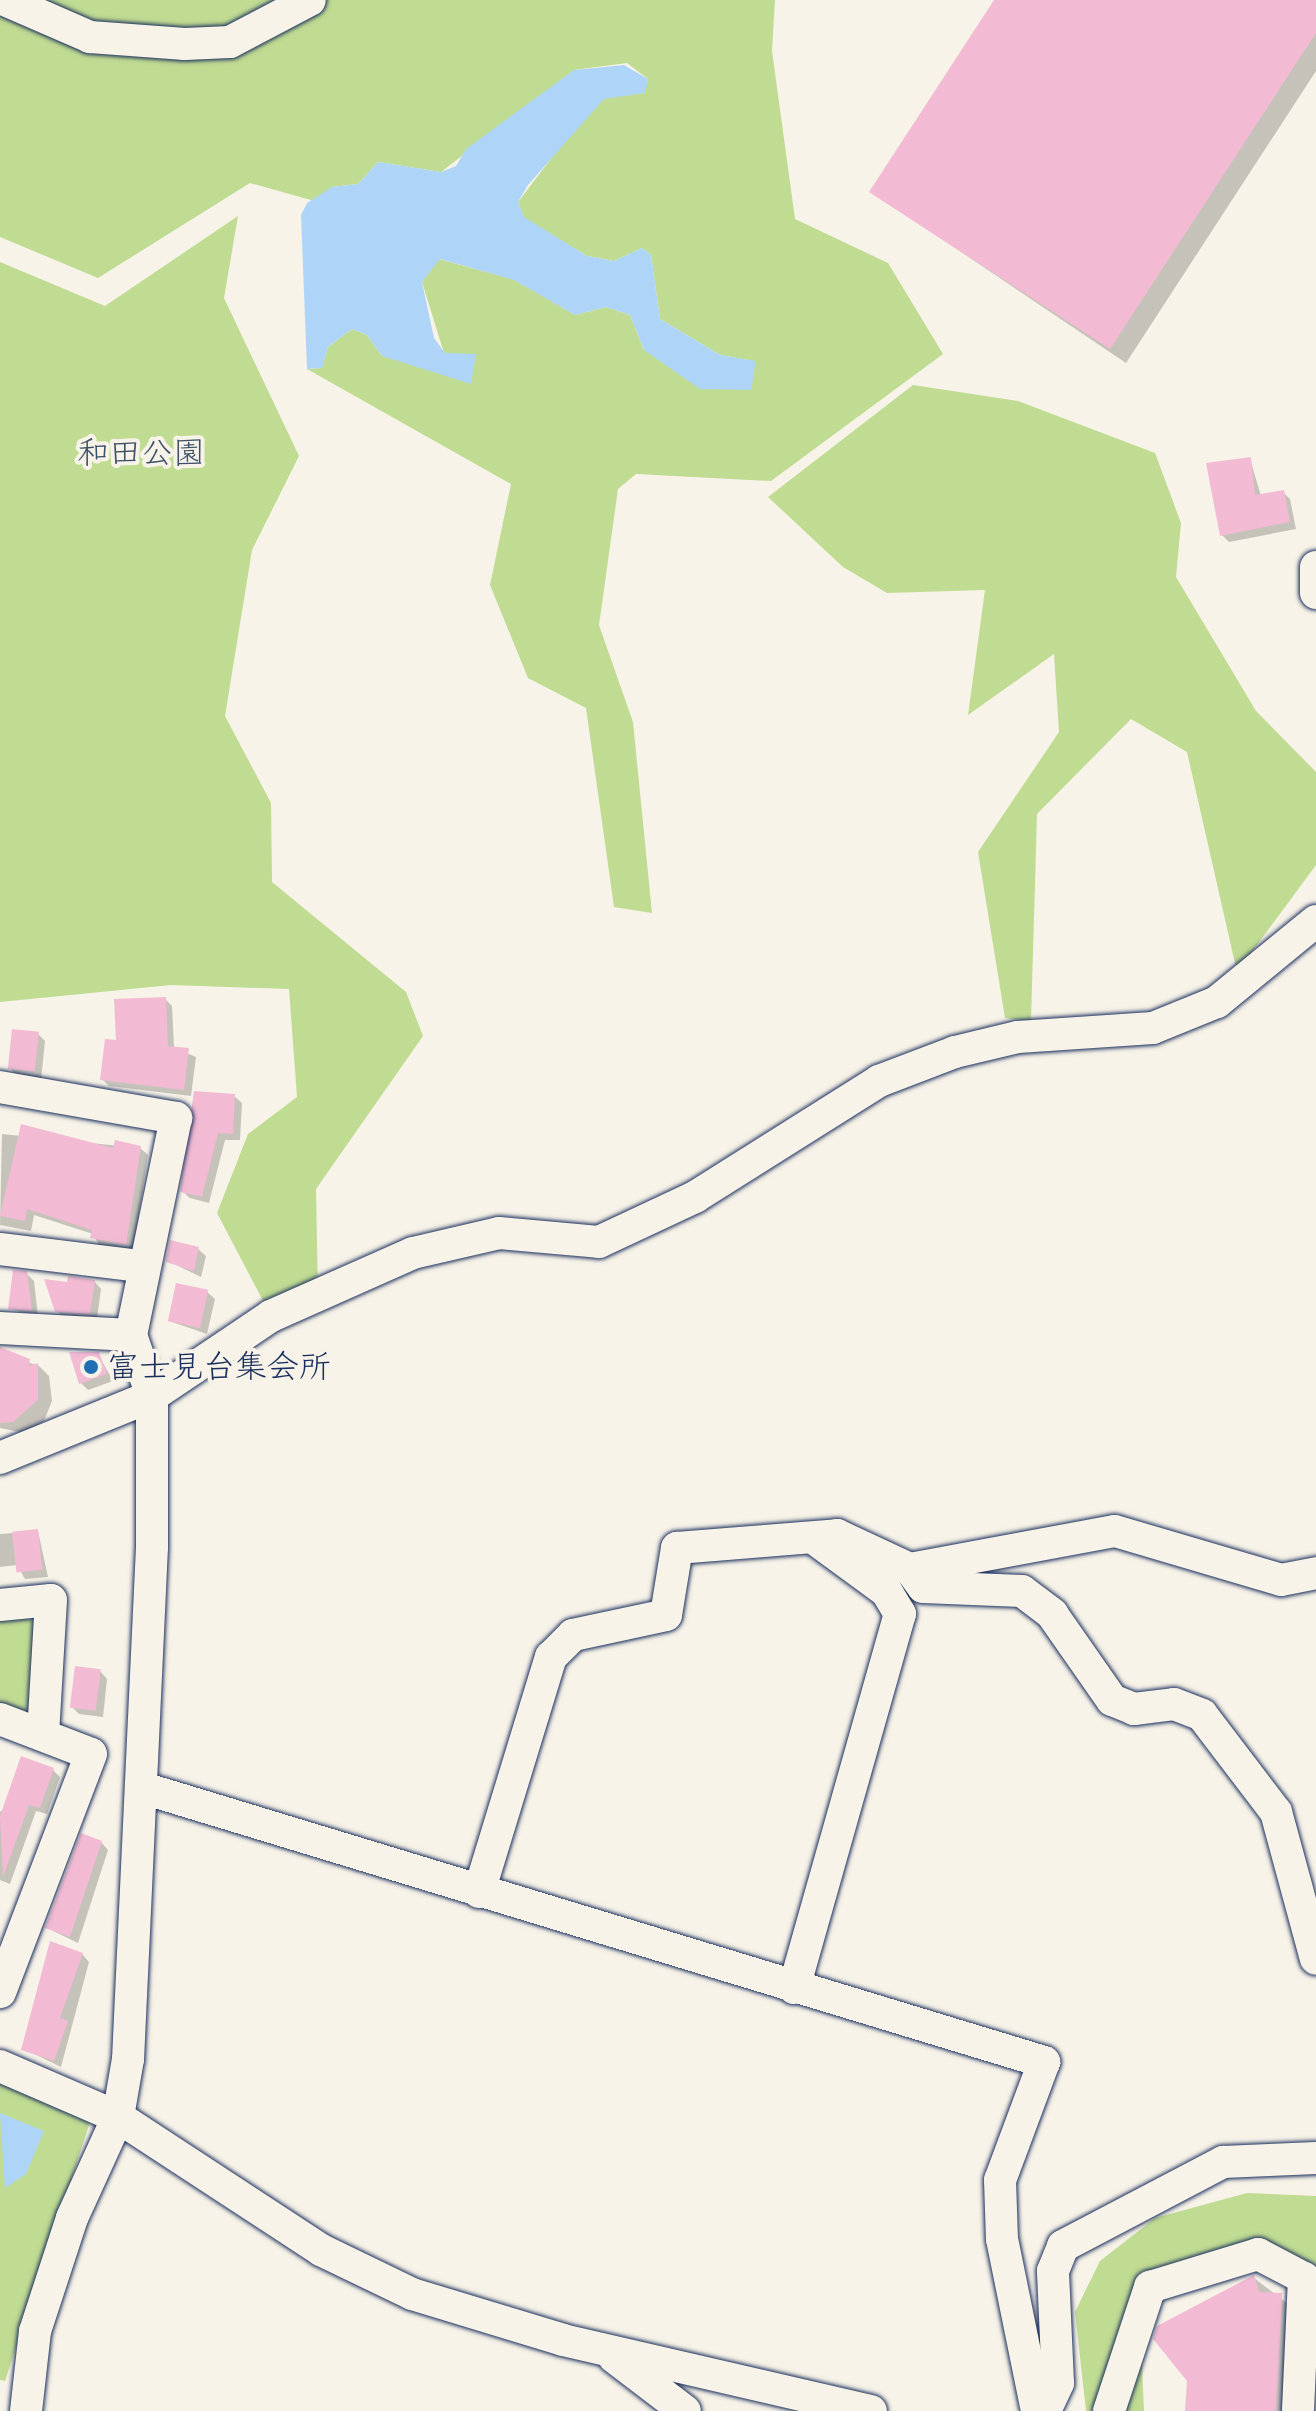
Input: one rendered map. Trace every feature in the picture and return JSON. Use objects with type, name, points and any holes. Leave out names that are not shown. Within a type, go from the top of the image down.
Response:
[{"type":"street","points":[[5,0],[90,37],[185,44],[230,42],[310,0]]},
{"type":"street","points":[[1316,567],[1316,593]]},
{"type":"street","points":[[0,1458],[152,1396],[271,1316],[413,1253],[499,1233],[599,1242],[642,1224],[879,1081],[955,1052],[1018,1037],[1153,1028],[1217,1002],[1316,921]]},
{"type":"street","points":[[0,1087],[176,1118],[141,1266],[131,1335],[152,1396],[143,1788],[118,2117],[72,2218],[35,2331],[26,2411]]},
{"type":"street","points":[[0,1249],[141,1266]]},
{"type":"street","points":[[0,1328],[131,1335]]},
{"type":"street","points":[[910,1569],[1115,1531],[1281,1580],[1316,1573]]},
{"type":"street","points":[[479,1892],[551,1657],[573,1635],[666,1615],[677,1548],[810,1534],[837,1535],[910,1569],[923,1587],[1022,1591],[1052,1614],[1112,1700],[1134,1709],[1174,1704],[1202,1715],[1276,1812],[1316,1959]]},
{"type":"street","points":[[794,1988],[900,1614],[886,1591],[810,1534]]},
{"type":"street","points":[[0,1605],[51,1600],[43,1735]]},
{"type":"street","points":[[0,1719],[91,1754],[0,1992]]},
{"type":"street","points":[[143,1788],[1044,2062],[1000,2180],[1002,2239],[1037,2411]]},
{"type":"street","points":[[0,2066],[118,2117],[347,2264],[412,2294],[603,2348],[871,2411]]},
{"type":"street","points":[[1045,2411],[1058,2383],[1053,2271],[1063,2246],[1223,2162],[1316,2158]]},
{"type":"street","points":[[1109,2411],[1150,2287],[1258,2254],[1304,2278],[1309,2326],[1298,2411]]},
{"type":"street","points":[[603,2348],[685,2411]]},
{"type":"green space","points":[[0,0],[775,0],[772,51],[795,219],[888,263],[943,354],[771,481],[636,474],[618,489],[599,625],[633,722],[652,913],[614,907],[586,708],[528,678],[490,585],[511,484],[307,369],[322,368],[328,347],[352,329],[367,335],[382,356],[432,369],[444,353],[422,282],[439,259],[515,280],[575,315],[606,307],[630,315],[644,350],[755,361],[720,355],[660,319],[651,255],[642,248],[614,261],[587,256],[524,218],[518,202],[566,139],[604,98],[644,93],[648,79],[627,63],[574,70],[441,172],[378,162],[358,184],[332,187],[318,202],[250,183],[98,278],[0,237]]},
{"type":"green space","name":"和田公園","points":[[238,216],[224,298],[299,456],[252,550],[225,716],[271,803],[272,882],[406,992],[423,1036],[316,1189],[318,1295],[271,1316],[217,1213],[248,1134],[297,1097],[289,989],[171,985],[0,1002],[0,262],[105,306]]},
{"type":"green space","points":[[913,385],[1018,401],[1155,453],[1181,523],[1176,577],[1256,711],[1316,772],[1316,865],[1237,972],[1187,752],[1131,719],[1037,814],[1031,1021],[1005,1018],[978,852],[1059,732],[1054,654],[968,715],[985,590],[887,593],[843,567],[768,497]]},
{"type":"green space","points":[[23,1616],[38,1624],[34,1703],[19,1716],[0,1709],[0,1618]]},
{"type":"green space","points":[[0,2083],[90,2122],[5,2381],[0,2380]]},
{"type":"green space","points":[[1247,2193],[1316,2196],[1316,2269],[1270,2257],[1139,2299],[1144,2411],[1086,2411],[1075,2312],[1100,2261],[1155,2218]]},
{"type":"water","points":[[624,65],[648,79],[645,93],[604,99],[528,185],[518,202],[524,217],[587,256],[614,261],[642,248],[651,255],[660,319],[720,355],[756,361],[751,390],[700,389],[644,350],[630,315],[606,307],[575,315],[514,280],[440,259],[422,282],[434,338],[445,353],[476,354],[471,384],[382,356],[367,335],[352,329],[328,347],[322,368],[307,369],[301,215],[307,203],[332,187],[358,184],[378,162],[441,172],[456,166],[466,149],[574,70]]},
{"type":"water","points":[[0,2113],[44,2131],[26,2174],[5,2188]]},
{"type":"building","points":[[994,0],[1316,0],[1316,33],[1110,349],[869,192]]},
{"type":"building","points":[[1251,457],[1255,495],[1284,490],[1290,522],[1220,536],[1206,463]]},
{"type":"building","points":[[166,997],[168,1046],[189,1048],[184,1090],[100,1080],[105,1039],[116,1040],[114,999]]},
{"type":"building","points":[[12,1029],[39,1032],[35,1072],[8,1069]]},
{"type":"building","points":[[194,1091],[235,1094],[233,1134],[218,1133],[202,1197],[180,1192]]},
{"type":"building","points":[[21,1124],[113,1148],[115,1140],[141,1146],[126,1245],[90,1238],[92,1230],[27,1209],[25,1221],[0,1216]]},
{"type":"building","points":[[170,1240],[199,1247],[194,1271],[166,1262]]},
{"type":"building","points":[[13,1270],[27,1271],[32,1311],[8,1309]]},
{"type":"building","points":[[68,1276],[95,1280],[90,1314],[55,1312],[44,1279],[67,1282]]},
{"type":"building","points":[[176,1283],[208,1290],[200,1328],[168,1321]]},
{"type":"building","points":[[0,1347],[30,1359],[29,1366],[38,1363],[38,1400],[13,1422],[0,1423]]},
{"type":"building","points":[[69,1352],[99,1352],[107,1374],[79,1384]]},
{"type":"building","points":[[38,1529],[42,1570],[16,1572],[12,1532]]},
{"type":"building","points":[[75,1666],[101,1669],[96,1711],[70,1708]]},
{"type":"building","points":[[21,1756],[54,1768],[40,1808],[29,1805],[3,1877],[0,1816]]},
{"type":"building","points":[[81,1833],[102,1841],[70,1937],[45,1928]]},
{"type":"building","points":[[50,1941],[83,1953],[60,2018],[68,2021],[54,2061],[21,2050]]},
{"type":"building","points":[[1254,2275],[1259,2292],[1282,2293],[1276,2411],[1185,2411],[1187,2381],[1153,2339],[1157,2326]]},
{"type":"place","name":"富士見台集会所","points":[[91,1367]]}]
